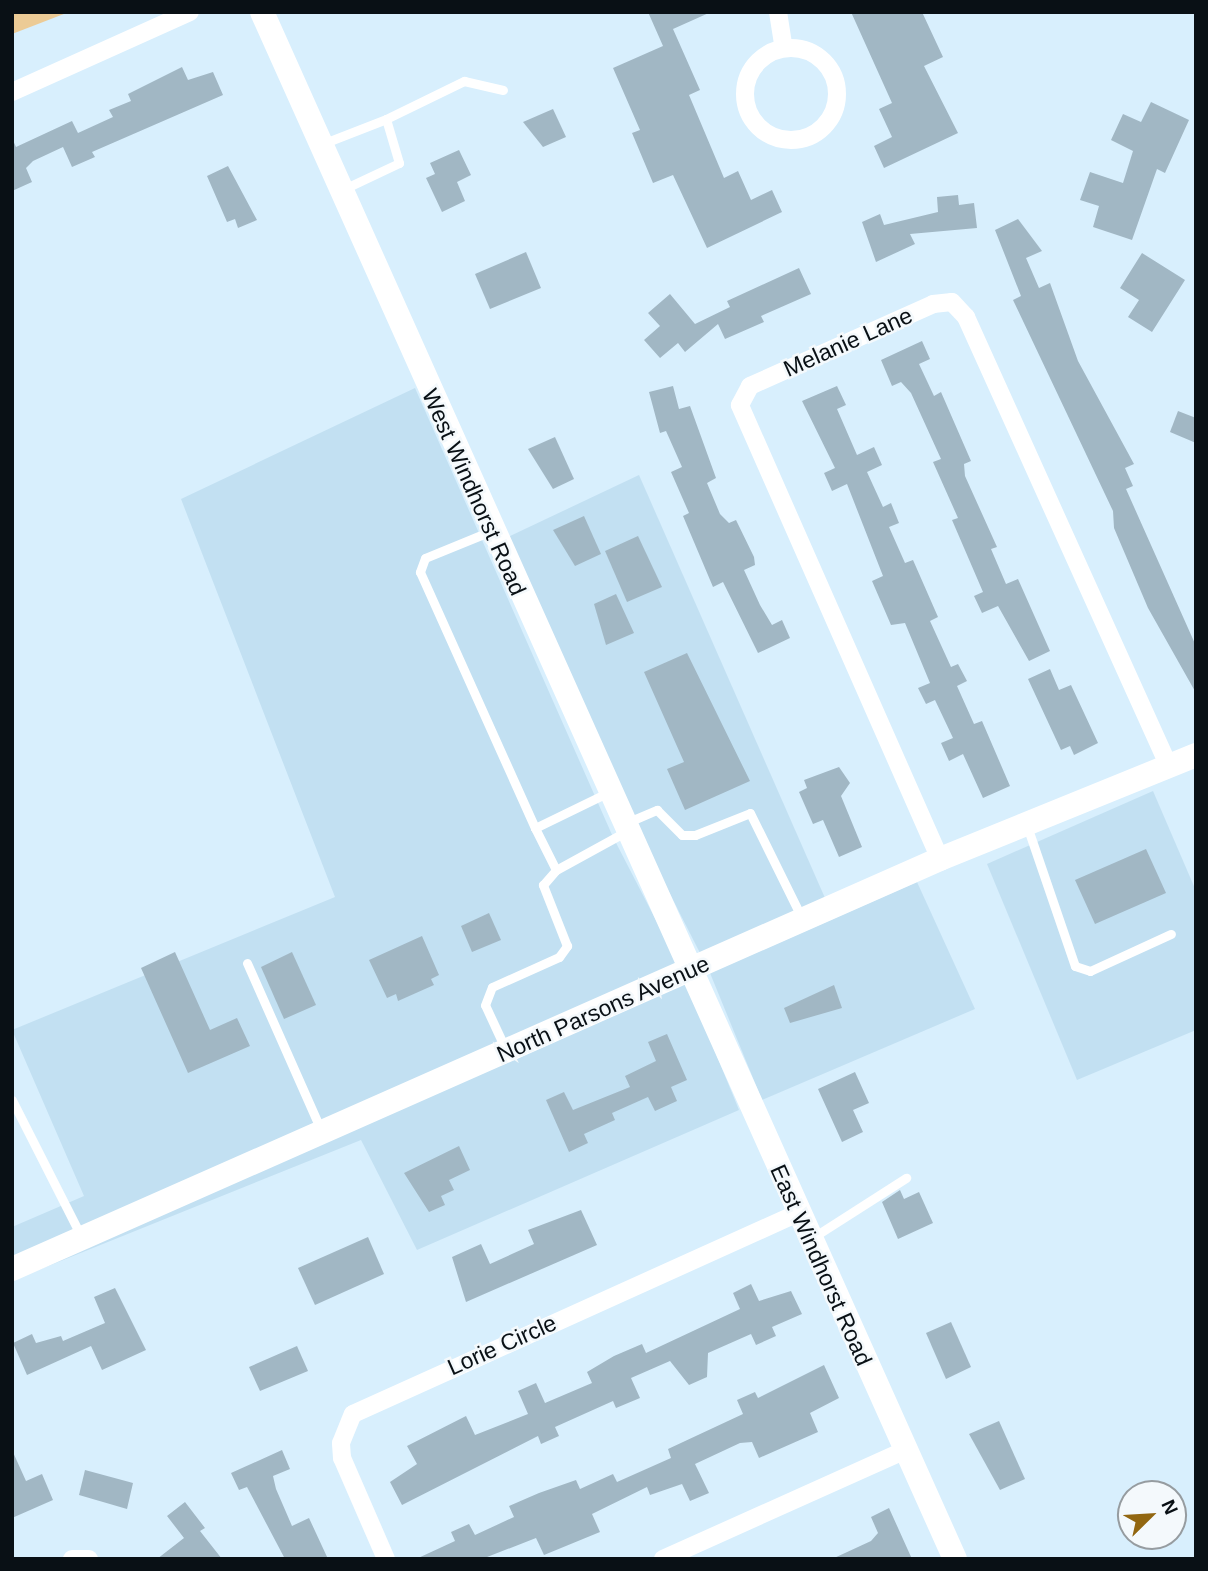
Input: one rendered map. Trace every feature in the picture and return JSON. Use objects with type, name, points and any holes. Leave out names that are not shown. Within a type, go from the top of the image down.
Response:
[{"type":"street","points":[[12,92],[190,12]]},
{"type":"street","name":"West Windhorst Road","points":[[262,12],[607,793],[694,967]]},
{"type":"street","points":[[778,12],[784,48]]},
{"type":"street","points":[[784,48],[815,54],[831,71],[838,93],[828,124],[803,140],[760,129],[746,103],[758,62],[784,48]]},
{"type":"street","name":"Melanie Lane","points":[[940,859],[740,405],[750,386],[933,304],[952,302],[966,317],[1169,766]]},
{"type":"street","name":"North Parsons Avenue","points":[[12,1269],[507,1053],[940,859],[1196,755]]},
{"type":"street","name":"East Windhorst Road","points":[[694,967],[795,1214],[954,1559]]},
{"type":"street","name":"Lorie Circle","points":[[386,1559],[342,1458],[341,1443],[354,1414],[795,1214]]},
{"type":"street","points":[[663,1559],[906,1450]]},
{"type":"street","points":[[72,1559],[89,1559]]},
{"type":"lane","points":[[321,145],[464,81],[503,90]]},
{"type":"lane","points":[[341,190],[399,163],[386,118]]},
{"type":"lane","points":[[491,531],[425,558],[420,572],[556,870]]},
{"type":"lane","points":[[535,828],[607,793]]},
{"type":"lane","points":[[507,1053],[485,1005],[492,987],[559,957],[567,946],[543,885],[556,870],[657,810],[682,835],[695,835],[751,813],[803,920]]},
{"type":"lane","points":[[1026,824],[1075,966],[1090,971],[1171,934]]},
{"type":"lane","points":[[247,963],[322,1132]]},
{"type":"lane","points":[[12,1100],[82,1237]]},
{"type":"lane","points":[[807,1241],[906,1178]]},
{"type":"shaded area","points":[[12,12],[69,12],[12,34]]},
{"type":"shaded area","points":[[415,388],[613,837],[678,963],[12,1258],[12,1227],[84,1196],[12,1030],[335,897],[181,499]]},
{"type":"shaded area","points":[[639,475],[825,898],[700,953],[636,827],[508,537]]},
{"type":"shaded area","points":[[1153,791],[1196,891],[1196,1030],[1077,1080],[987,864]]},
{"type":"shaded area","points":[[917,882],[975,1009],[762,1100],[710,973]]},
{"type":"shaded area","points":[[687,983],[739,1110],[417,1250],[361,1140],[31,1273]]},
{"type":"building","points":[[648,12],[711,12],[673,29],[700,90],[689,95],[724,178],[738,171],[751,200],[772,190],[782,212],[707,248],[673,175],[653,183],[632,133],[640,130],[613,68],[663,46]]},
{"type":"building","points":[[851,12],[922,12],[943,57],[924,66],[958,133],[884,168],[874,146],[892,137],[879,109],[892,103]]},
{"type":"building","points":[[182,67],[188,80],[213,72],[223,95],[92,152],[95,157],[72,167],[63,147],[33,161],[26,168],[32,182],[12,191],[12,138],[16,147],[72,121],[78,133],[113,117],[109,110],[131,101],[128,94]]},
{"type":"building","points":[[1151,102],[1189,120],[1165,173],[1157,169],[1132,240],[1093,227],[1099,206],[1080,200],[1090,172],[1123,183],[1133,151],[1111,140],[1123,114],[1141,122]]},
{"type":"building","points":[[553,109],[566,137],[543,147],[523,122]]},
{"type":"building","points":[[459,150],[471,175],[457,182],[465,201],[442,212],[426,178],[435,174],[430,163]]},
{"type":"building","points":[[228,166],[257,220],[238,228],[235,219],[227,222],[207,176]]},
{"type":"building","points":[[958,195],[959,205],[974,203],[977,228],[910,234],[915,244],[876,262],[862,222],[880,214],[884,225],[938,212],[937,197]]},
{"type":"building","points":[[1018,219],[1042,251],[1026,258],[1039,288],[1050,283],[1078,361],[1134,464],[1125,468],[1133,486],[1126,489],[1196,646],[1196,693],[1148,608],[1114,528],[1113,511],[1013,300],[1021,296],[995,230]]},
{"type":"building","points":[[526,252],[541,288],[490,309],[475,274]]},
{"type":"building","points":[[1142,253],[1185,280],[1152,332],[1128,317],[1139,300],[1120,288]]},
{"type":"building","points":[[799,268],[811,294],[761,316],[764,322],[725,339],[718,324],[685,352],[678,343],[660,358],[644,340],[660,326],[648,313],[670,294],[695,324],[730,307],[727,301]]},
{"type":"building","points":[[922,341],[930,359],[919,364],[934,396],[941,392],[971,461],[964,464],[965,476],[997,547],[991,549],[1006,584],[1018,579],[1050,651],[1029,661],[998,606],[982,613],[974,596],[983,592],[952,520],[958,518],[933,462],[941,459],[911,393],[901,382],[892,386],[881,360]]},
{"type":"building","points":[[673,386],[679,409],[690,406],[716,478],[707,483],[720,514],[729,523],[736,520],[754,557],[755,565],[744,570],[760,605],[772,625],[782,620],[790,638],[758,653],[723,582],[713,587],[683,516],[689,513],[671,472],[682,467],[666,431],[660,433],[649,392]]},
{"type":"building","points":[[837,386],[846,405],[837,409],[857,455],[874,447],[882,465],[867,472],[883,507],[891,503],[899,523],[889,527],[905,563],[913,560],[938,617],[930,621],[951,667],[958,664],[967,681],[957,686],[974,724],[982,721],[1010,786],[983,798],[963,754],[949,761],[941,743],[953,738],[935,700],[926,704],[918,688],[930,683],[905,623],[891,625],[872,581],[883,576],[847,484],[832,491],[824,473],[835,468],[802,401]]},
{"type":"building","points":[[1178,411],[1196,418],[1196,443],[1170,432]]},
{"type":"building","points":[[555,437],[574,479],[553,489],[528,449]]},
{"type":"building","points":[[584,516],[601,554],[575,566],[553,530]]},
{"type":"building","points":[[638,536],[662,587],[627,602],[605,551]]},
{"type":"building","points":[[616,594],[634,633],[606,645],[594,604]]},
{"type":"building","points":[[687,653],[750,781],[685,810],[667,769],[684,762],[644,672]]},
{"type":"building","points":[[1050,669],[1059,690],[1071,685],[1098,743],[1074,755],[1070,746],[1061,750],[1028,679]]},
{"type":"building","points":[[839,767],[850,783],[841,796],[862,847],[839,857],[823,820],[813,824],[799,792],[807,788],[804,780]]},
{"type":"building","points":[[1146,849],[1166,893],[1095,924],[1075,880]]},
{"type":"building","points":[[489,913],[501,940],[472,952],[461,926]]},
{"type":"building","points":[[422,936],[439,975],[431,979],[434,985],[398,1001],[396,994],[387,998],[369,960]]},
{"type":"building","points":[[175,952],[210,1030],[237,1018],[250,1046],[188,1073],[141,968]]},
{"type":"building","points":[[292,952],[316,1005],[284,1019],[261,967]]},
{"type":"building","points":[[834,985],[842,1008],[790,1023],[784,1008]]},
{"type":"building","points":[[667,1034],[687,1080],[671,1087],[677,1101],[655,1111],[648,1097],[612,1113],[615,1120],[584,1134],[588,1143],[569,1152],[546,1100],[564,1092],[573,1110],[630,1087],[625,1076],[656,1061],[648,1042]]},
{"type":"building","points":[[855,1072],[869,1103],[853,1110],[863,1132],[842,1142],[818,1089]]},
{"type":"building","points":[[459,1146],[470,1170],[449,1180],[454,1190],[441,1196],[445,1205],[429,1212],[404,1173]]},
{"type":"building","points":[[900,1190],[904,1199],[919,1192],[933,1223],[898,1239],[882,1202]]},
{"type":"building","points":[[581,1210],[597,1245],[466,1302],[452,1257],[481,1244],[490,1264],[534,1244],[528,1230]]},
{"type":"building","points":[[368,1237],[384,1274],[315,1305],[298,1268]]},
{"type":"building","points":[[751,1284],[759,1301],[791,1291],[802,1314],[772,1327],[776,1336],[756,1345],[751,1334],[708,1353],[707,1377],[689,1385],[670,1361],[631,1378],[640,1398],[616,1408],[613,1401],[555,1427],[559,1436],[541,1444],[538,1436],[402,1505],[390,1482],[417,1464],[407,1446],[466,1416],[475,1435],[528,1414],[518,1391],[536,1383],[545,1403],[592,1383],[587,1372],[614,1356],[642,1344],[646,1353],[740,1309],[733,1293]]},
{"type":"building","points":[[115,1288],[146,1350],[102,1370],[91,1346],[27,1375],[13,1343],[32,1334],[36,1343],[61,1336],[63,1341],[105,1323],[94,1297]]},
{"type":"building","points":[[951,1322],[971,1367],[946,1379],[926,1333]]},
{"type":"building","points":[[297,1346],[308,1371],[260,1391],[249,1367]]},
{"type":"building","points":[[824,1365],[839,1398],[810,1413],[818,1432],[759,1458],[752,1442],[740,1443],[695,1464],[709,1493],[690,1501],[682,1484],[650,1495],[647,1487],[592,1514],[600,1532],[544,1555],[536,1538],[482,1559],[416,1559],[455,1541],[451,1532],[469,1524],[475,1535],[514,1517],[509,1506],[539,1493],[576,1480],[580,1489],[613,1474],[617,1482],[671,1458],[668,1449],[743,1414],[737,1400],[755,1392],[758,1398]]},
{"type":"building","points":[[999,1421],[1025,1479],[1000,1490],[969,1434]]},
{"type":"building","points":[[12,1450],[26,1481],[42,1474],[53,1500],[12,1518]]},
{"type":"building","points":[[282,1450],[290,1469],[273,1476],[276,1489],[292,1526],[309,1518],[328,1559],[285,1559],[247,1487],[239,1490],[231,1473]]},
{"type":"building","points":[[85,1470],[133,1483],[127,1509],[79,1495]]},
{"type":"building","points":[[185,1502],[205,1528],[200,1531],[222,1559],[157,1559],[184,1538],[167,1516]]},
{"type":"building","points":[[889,1508],[912,1559],[832,1559],[871,1541],[878,1533],[871,1517]]}]
